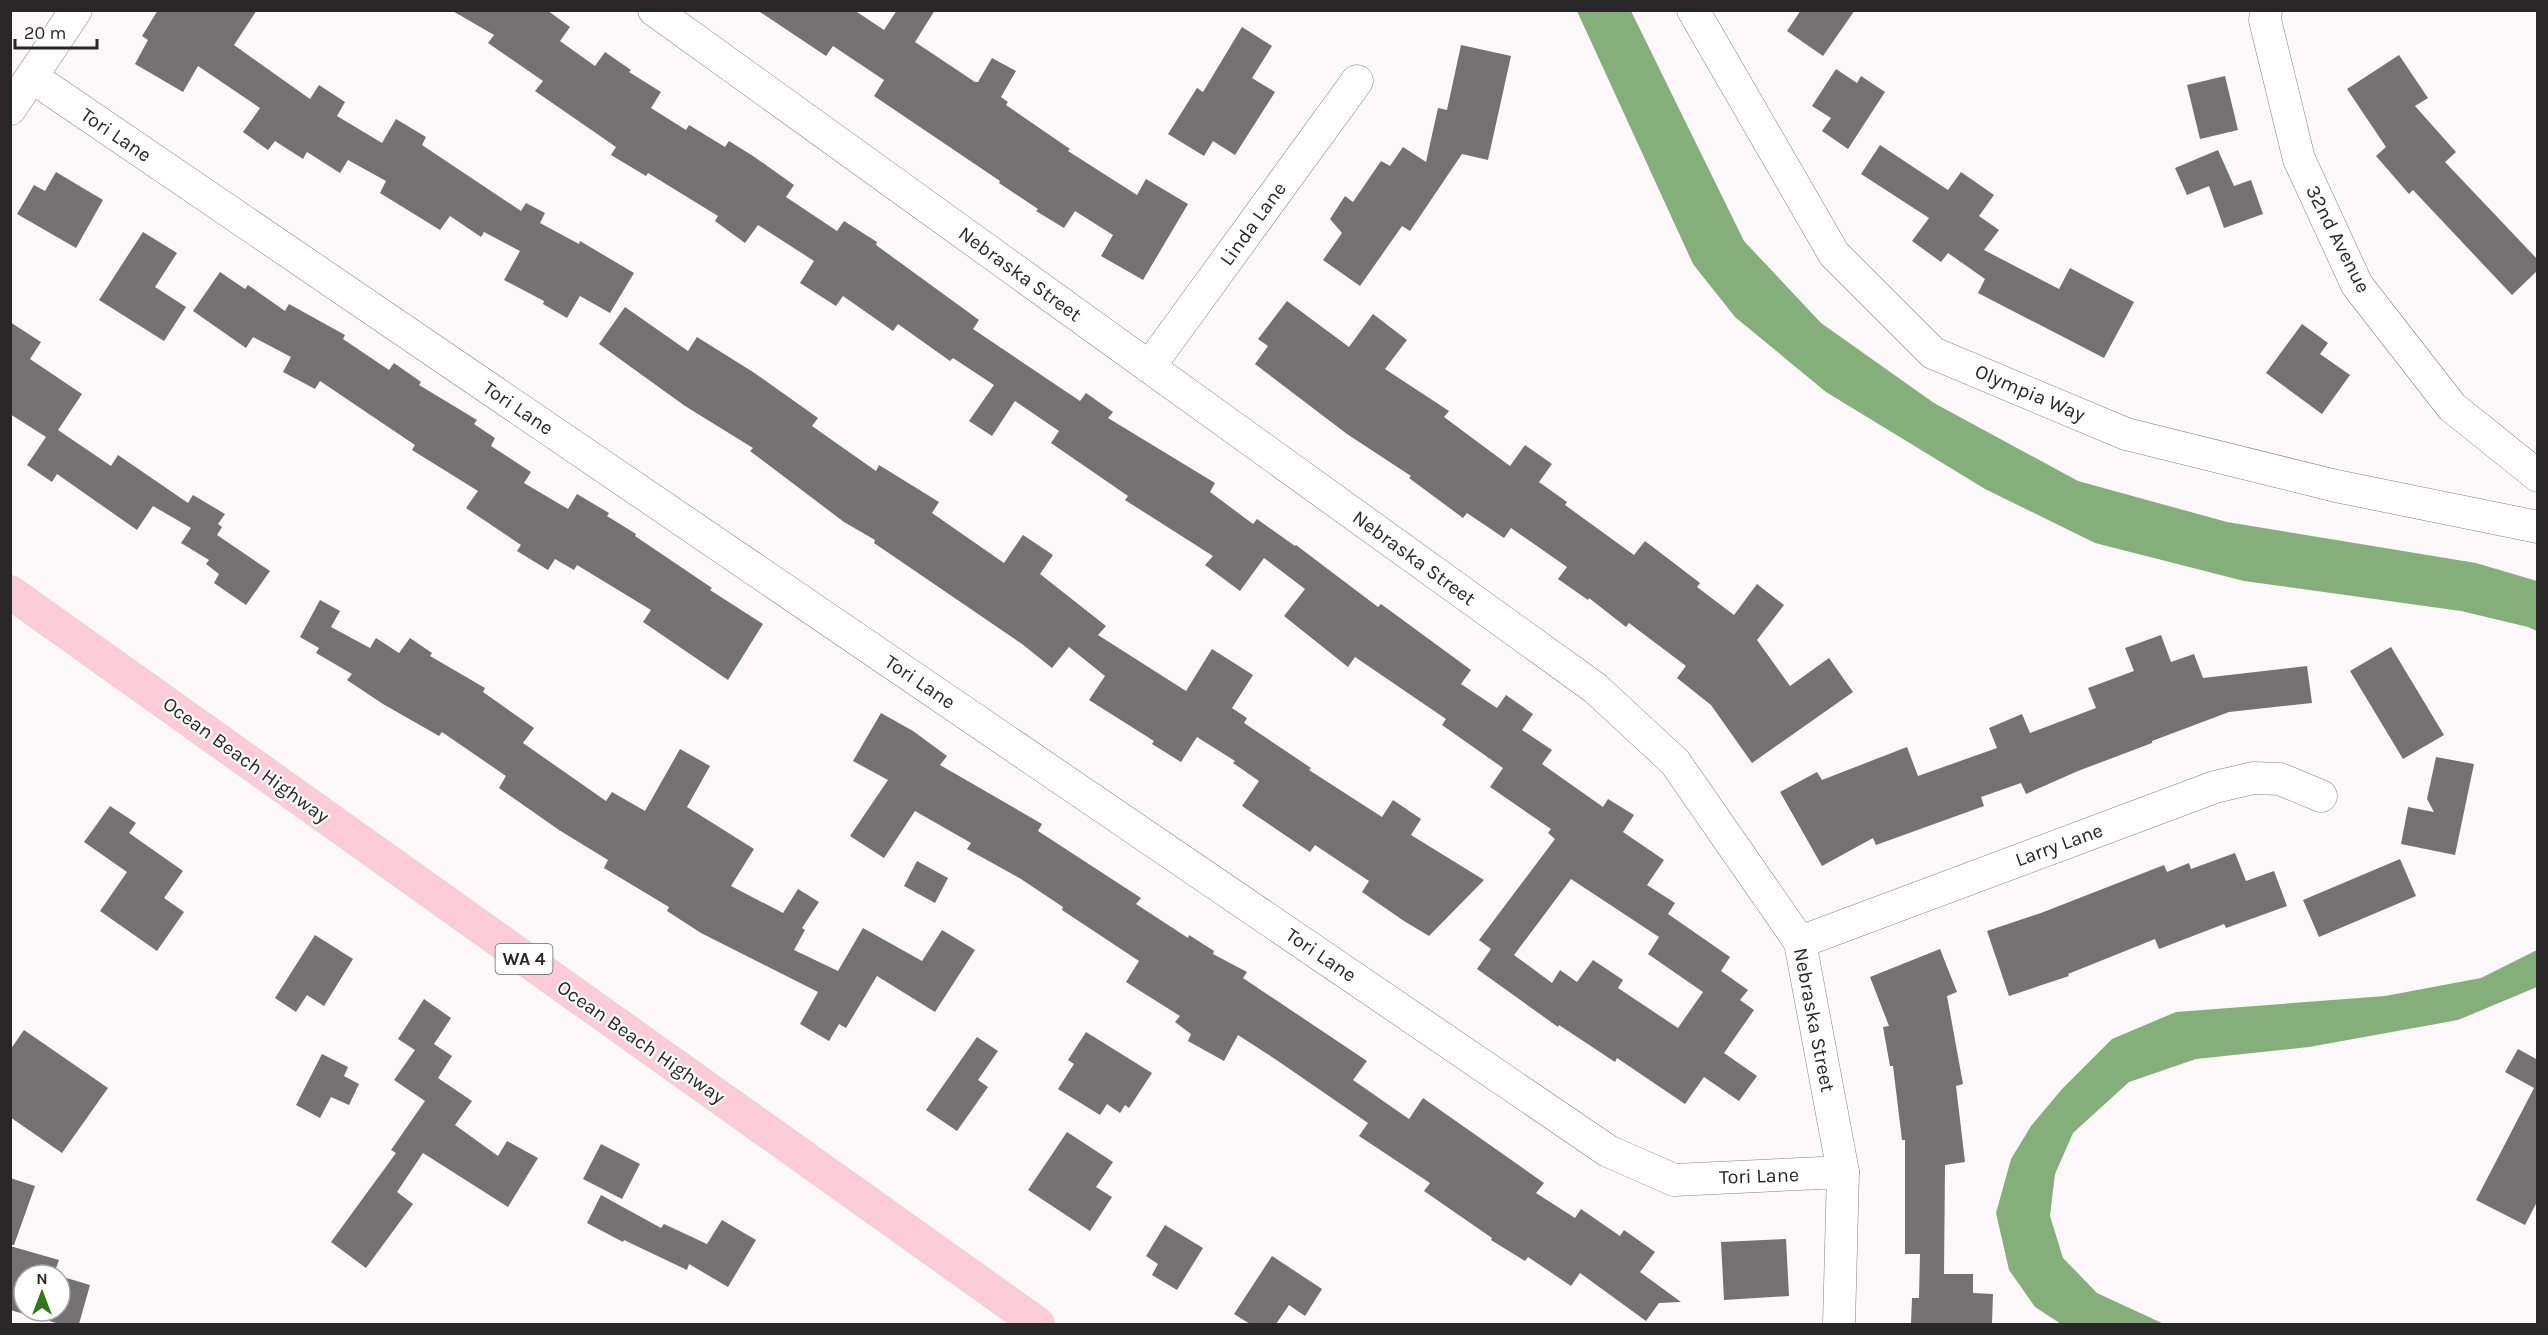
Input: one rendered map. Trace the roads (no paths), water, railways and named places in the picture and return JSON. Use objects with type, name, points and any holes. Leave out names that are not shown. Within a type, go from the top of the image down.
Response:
[{"type":"main road","name":"Ocean Beach Highway","points":[[10,592],[1038,1324]]},
{"type":"street","points":[[10,109],[76,10]]},
{"type":"street","name":"Nebraska Street","points":[[654,10],[1595,688],[1675,762],[1800,942],[1843,1172],[1839,1324]]},
{"type":"street","name":"Olympia Way","points":[[1693,10],[1834,254],[1933,353],[2126,434],[2336,486],[2538,527]]},
{"type":"street","name":"32nd Avenue","points":[[2266,10],[2265,20],[2299,159],[2357,285],[2452,407],[2538,476]]},
{"type":"street","name":"Tori Lane","points":[[32,77],[1608,1151],[1674,1180],[1843,1172]]},
{"type":"street","name":"Linda Lane","points":[[1149,367],[1357,81]]},
{"type":"street","name":"Larry Lane","points":[[1800,942],[2215,787],[2253,778],[2280,779],[2321,796]]}]
